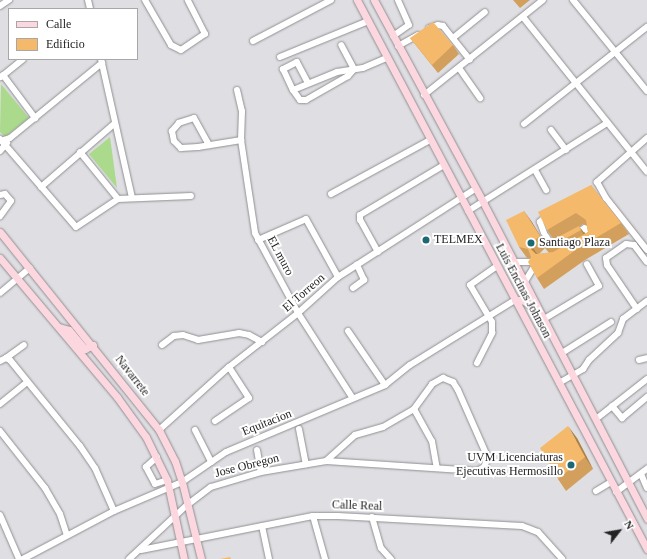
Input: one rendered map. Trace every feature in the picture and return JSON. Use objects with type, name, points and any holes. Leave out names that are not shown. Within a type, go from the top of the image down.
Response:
[{"type":"main road","name":"Luis Encinas Johnson","points":[[357,0],[647,549]]},
{"type":"main road","name":"Luis Encinas Johnson","points":[[374,0],[483,202],[646,517]]},
{"type":"main road","name":"Navarrete","points":[[0,232],[93,345],[159,430],[175,461],[182,482],[201,559]]},
{"type":"main road","name":"Navarrete","points":[[0,258],[59,327],[132,417],[157,458],[169,488],[184,559]]},
{"type":"main road","points":[[515,300],[527,302],[539,311]]},
{"type":"main road","points":[[59,327],[69,330],[85,349],[93,345]]},
{"type":"street","points":[[0,6],[9,0]]},
{"type":"street","points":[[145,0],[171,45],[182,50],[204,36],[191,1]]},
{"type":"street","points":[[253,41],[331,0]]},
{"type":"street","points":[[393,36],[409,24],[398,0]]},
{"type":"street","points":[[424,95],[470,60],[543,0]]},
{"type":"street","points":[[573,0],[647,92]]},
{"type":"street","points":[[453,38],[486,12]]},
{"type":"street","points":[[523,17],[647,172]]},
{"type":"street","points":[[280,57],[368,21]]},
{"type":"street","points":[[398,46],[438,25],[443,26],[470,60]]},
{"type":"street","points":[[524,124],[647,26]]},
{"type":"street","points":[[341,45],[354,69]]},
{"type":"street","points":[[293,90],[337,72],[354,69],[388,58]]},
{"type":"street","points":[[22,60],[2,76],[35,118]]},
{"type":"street","points":[[0,151],[6,146],[10,138],[101,61],[114,124],[132,198]]},
{"type":"street","points":[[308,84],[297,62],[283,68],[293,90],[300,100],[306,100],[338,84],[354,69]]},
{"type":"street","points":[[459,68],[480,98]]},
{"type":"street","name":"EL muro","points":[[237,90],[242,111],[241,140],[251,220],[258,240],[298,313],[352,397]]},
{"type":"street","points":[[209,145],[194,118],[179,123],[172,131],[174,141],[181,148],[209,145],[241,140]]},
{"type":"street","points":[[468,211],[607,123]]},
{"type":"street","points":[[41,187],[114,124]]},
{"type":"street","points":[[551,130],[566,150]]},
{"type":"street","points":[[0,140],[10,138]]},
{"type":"street","points":[[647,138],[598,179],[597,186],[647,249]]},
{"type":"street","points":[[0,140],[72,224],[79,226],[118,199],[191,196]]},
{"type":"street","points":[[331,194],[430,140]]},
{"type":"street","points":[[80,152],[118,199]]},
{"type":"street","points":[[378,252],[360,220],[360,215],[444,165]]},
{"type":"street","points":[[535,170],[546,190]]},
{"type":"street","name":"El Torreon","points":[[159,430],[229,367],[298,313],[338,277],[475,189]]},
{"type":"street","points":[[0,195],[5,194],[11,202],[0,216]]},
{"type":"street","points":[[547,254],[554,245],[545,234],[540,222],[554,212]]},
{"type":"street","points":[[258,240],[302,219],[308,221],[338,277]]},
{"type":"street","points":[[567,238],[587,229],[592,240],[586,244]]},
{"type":"street","points":[[637,309],[607,265],[606,258],[626,244],[634,246],[647,262]]},
{"type":"street","points":[[514,262],[533,264],[524,283]]},
{"type":"street","points":[[544,319],[599,286],[587,264]]},
{"type":"street","points":[[353,288],[364,280],[357,265]]},
{"type":"street","points":[[477,362],[492,333],[489,316],[470,285],[497,266]]},
{"type":"street","points":[[0,293],[30,268]]},
{"type":"street","name":"Equitacion","points":[[23,559],[114,511],[182,482],[226,452],[309,419],[352,397],[385,385],[410,365],[515,300]]},
{"type":"street","points":[[559,383],[583,369],[589,360],[618,334],[623,319],[647,301]]},
{"type":"street","points":[[562,353],[611,322]]},
{"type":"street","points":[[348,331],[385,385]]},
{"type":"street","points":[[162,345],[174,336],[183,335],[198,340],[239,333],[249,335],[262,342]]},
{"type":"street","points":[[24,345],[3,359],[27,382],[80,446],[95,468],[114,511]]},
{"type":"street","points":[[639,360],[647,358]]},
{"type":"street","points":[[215,421],[249,398],[229,367]]},
{"type":"street","name":"Jose Obregon","points":[[129,559],[187,505],[211,487],[261,472],[326,461],[477,471],[487,462],[486,452],[453,382],[443,378],[432,384],[414,409]]},
{"type":"street","points":[[596,419],[647,379]]},
{"type":"street","points":[[0,404],[27,382]]},
{"type":"street","points":[[612,406],[622,418],[647,397]]},
{"type":"street","points":[[326,461],[356,435],[382,427],[414,409],[432,441],[437,468]]},
{"type":"street","points":[[299,429],[306,464]]},
{"type":"street","points":[[195,430],[211,462]]},
{"type":"street","points":[[0,431],[45,488],[60,514],[67,535]]},
{"type":"street","points":[[257,450],[261,472]]},
{"type":"street","points":[[157,458],[146,467],[155,484],[166,480]]},
{"type":"street","points":[[616,492],[647,469]]},
{"type":"street","points":[[641,474],[647,488]]},
{"type":"street","points":[[596,491],[611,482]]},
{"type":"street","points":[[0,515],[19,559]]},
{"type":"street","points":[[313,516],[325,559]]},
{"type":"street","name":"Calle Real","points":[[140,550],[180,544],[313,516],[372,517],[522,526],[538,532],[562,559]]},
{"type":"street","points":[[372,517],[381,548],[391,559]]},
{"type":"street","points":[[262,526],[269,559]]},
{"type":"green space","points":[[1,84],[29,118],[5,137],[0,132]]},
{"type":"green space","points":[[110,137],[117,188],[89,154]]},
{"type":"building","points":[[433,22],[453,45],[432,65],[410,38]]},
{"type":"building","points":[[591,185],[621,223],[577,249],[537,278],[528,262],[531,257],[528,249],[519,247],[506,220],[524,211],[540,236],[530,244],[531,249],[536,254],[553,252],[588,232],[586,220],[576,213],[547,230],[538,212]]},
{"type":"building","points":[[579,226],[581,230],[552,246],[545,247],[558,237]]},
{"type":"building","points":[[568,426],[585,457],[558,479],[540,448]]},
{"type":"building","points":[[230,557],[231,559],[220,559]]},
{"type":"place","name":"TELMEX","points":[[426,240]]},
{"type":"place","name":"Santiago Plaza","points":[[531,243]]},
{"type":"place","name":"UVM Licenciaturas Ejecutivas Hermosillo","points":[[571,465]]}]
